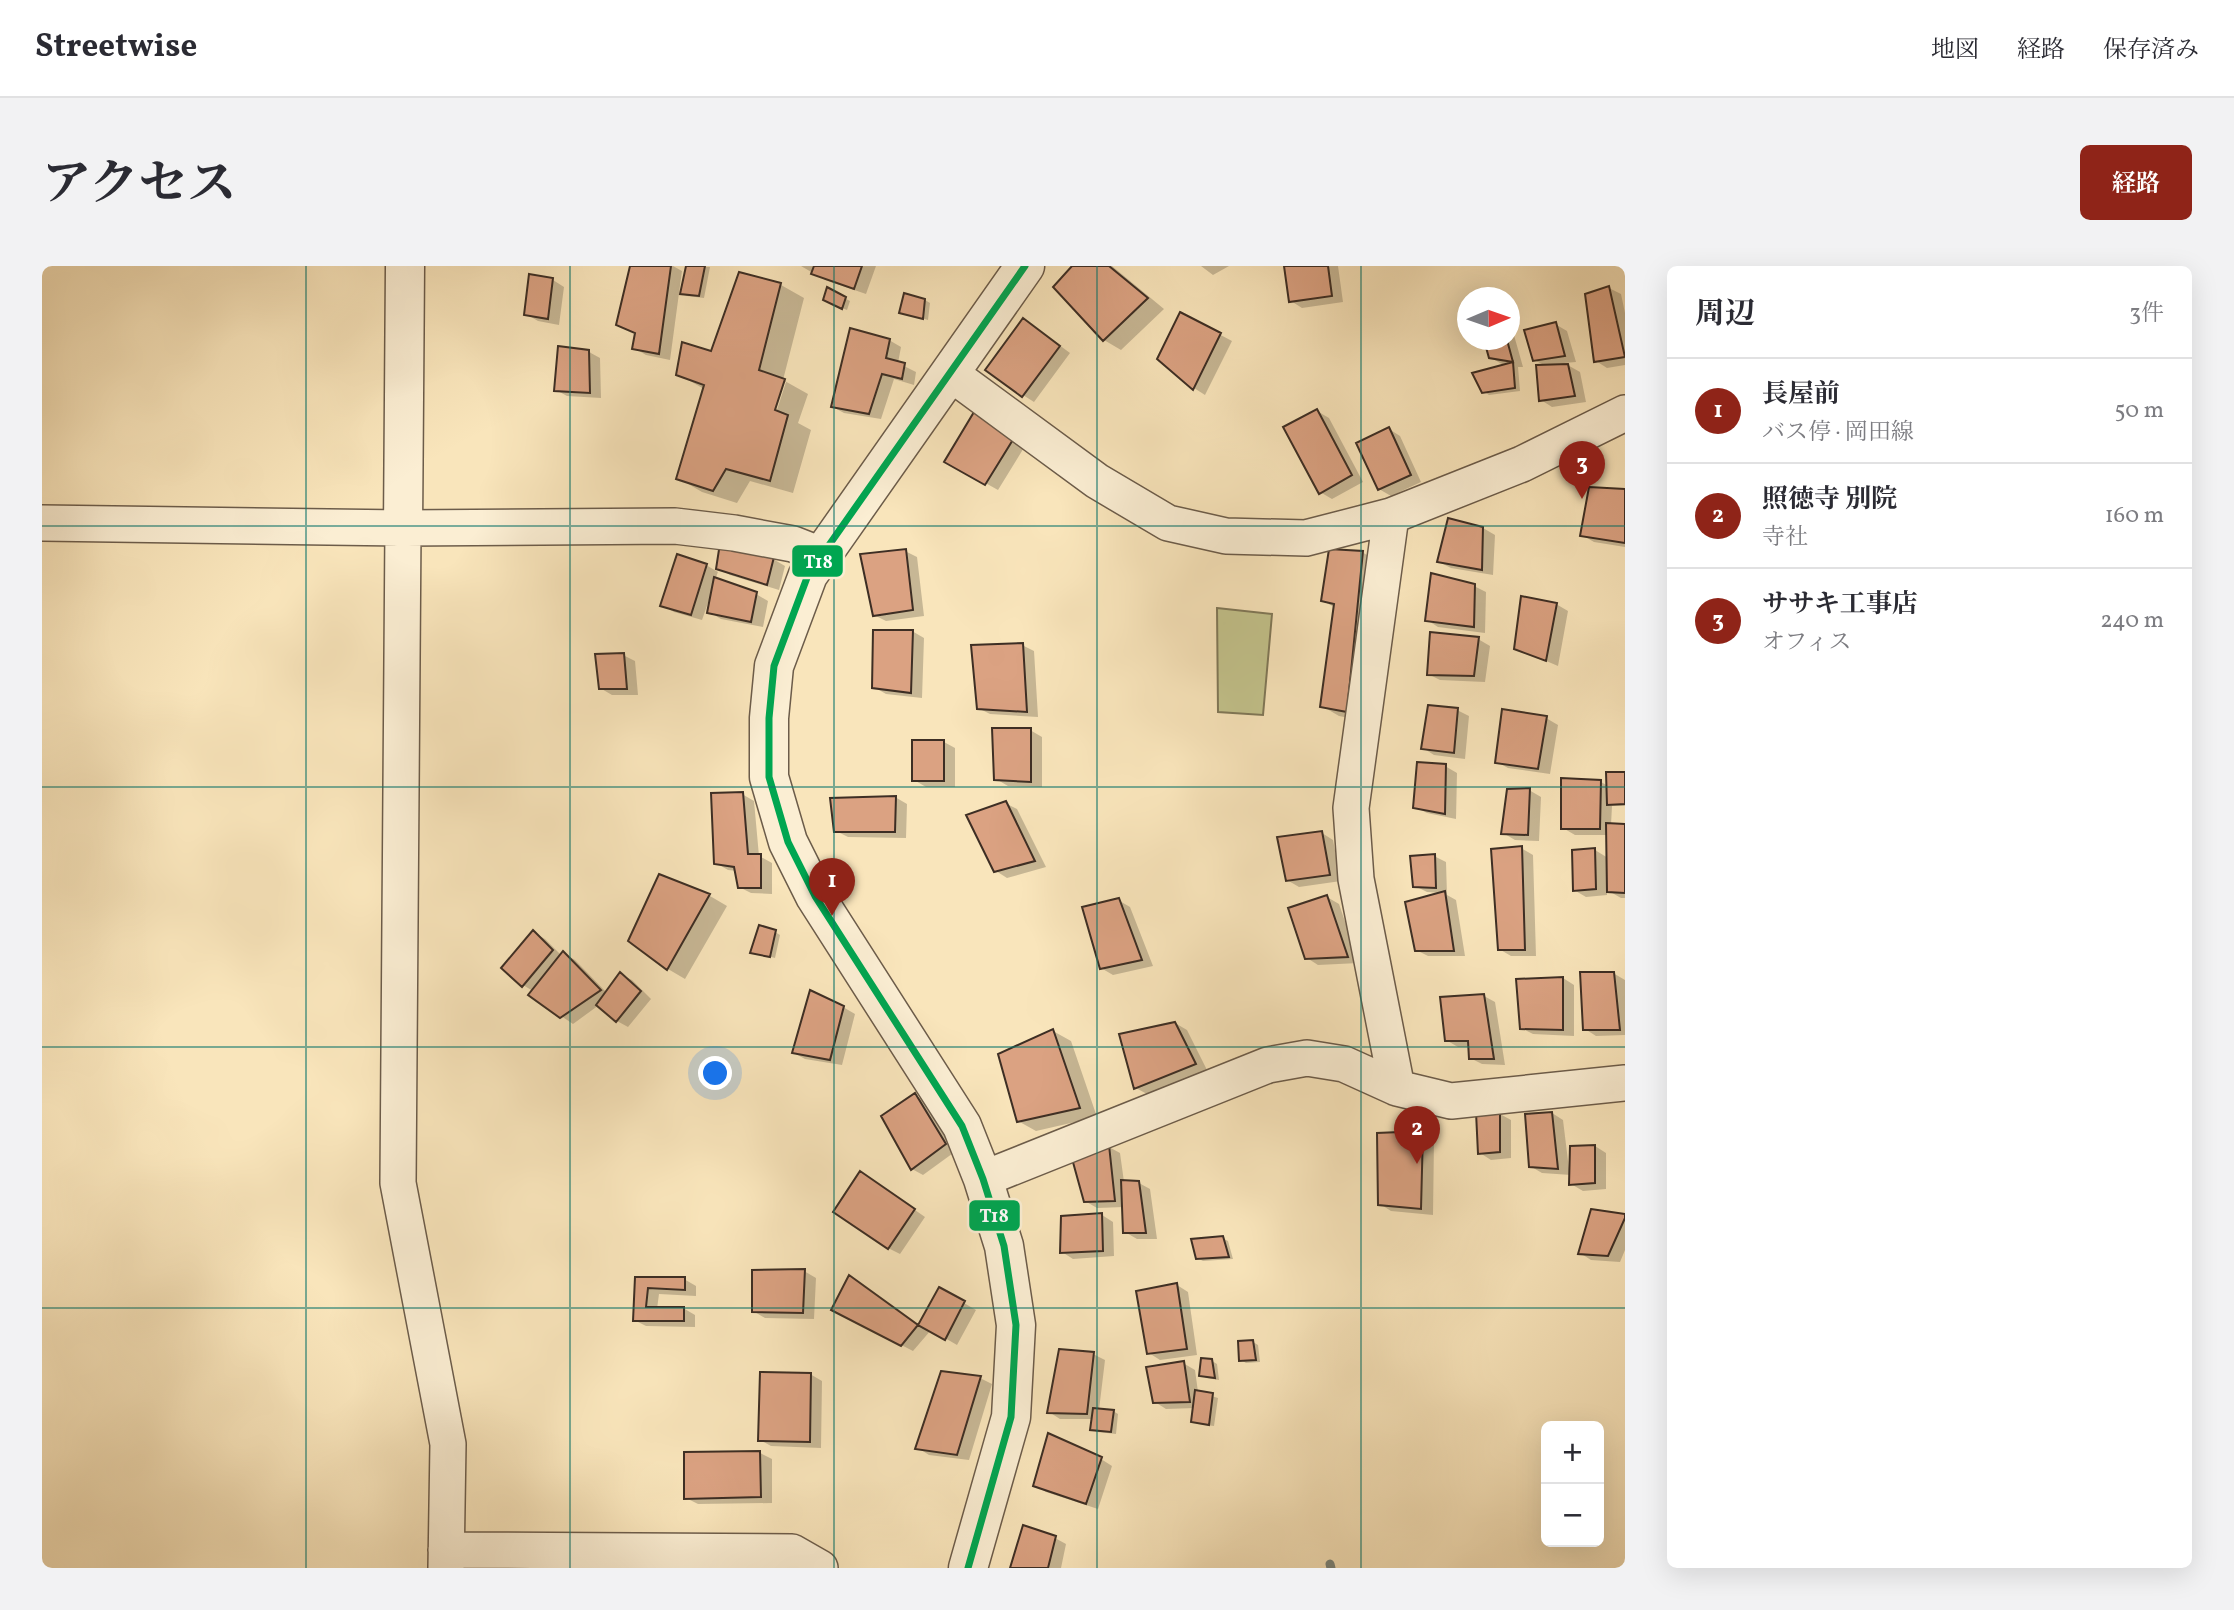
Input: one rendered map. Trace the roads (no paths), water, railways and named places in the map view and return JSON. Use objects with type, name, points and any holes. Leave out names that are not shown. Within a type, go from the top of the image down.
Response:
[{"type":"street","points":[[405,266],[398,1183],[448,1444],[446,1559],[792,1552],[820,1568]]},
{"type":"street","points":[[968,1568],[1011,1416],[1016,1325],[1004,1246],[983,1179],[962,1126],[816,896],[788,842],[769,777],[769,718],[774,666],[814,565],[1025,266]]},
{"type":"street","points":[[950,373],[1097,481],[1168,523],[1226,536],[1306,538],[1391,516],[1522,464],[1625,413]]},
{"type":"street","points":[[1391,516],[1352,808],[1356,879],[1396,1088]]},
{"type":"street","points":[[42,523],[402,528],[675,526],[781,542],[814,565]]},
{"type":"street","points":[[983,1179],[1268,1065],[1307,1058],[1344,1064],[1396,1088],[1451,1101],[1625,1083]]},
{"type":"waterway","points":[[1330,1564],[1331,1568]]},
{"type":"place","name":"ササキ工事店","points":[[1582,499]]},
{"type":"place","name":"長屋前","points":[[832,916]]},
{"type":"place","name":"照徳寺 別院","points":[[1417,1164]]}]
